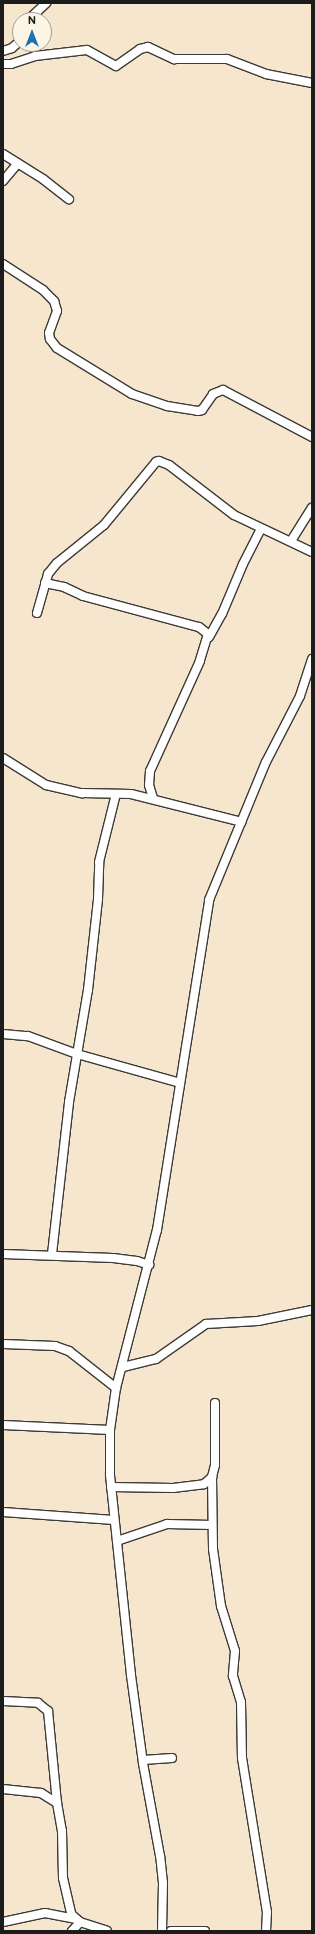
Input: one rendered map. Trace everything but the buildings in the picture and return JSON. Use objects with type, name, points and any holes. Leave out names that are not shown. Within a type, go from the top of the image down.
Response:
[{"type":"street","points":[[36,12],[46,3]]},
{"type":"street","points":[[3,64],[11,64],[26,57],[43,54],[87,50],[116,66],[140,49],[148,47],[174,59],[227,58],[266,74],[312,83]]},
{"type":"street","points":[[3,154],[69,199]]},
{"type":"street","points":[[3,180],[18,163]]},
{"type":"street","points":[[3,264],[44,290],[54,301],[56,311],[49,333],[50,339],[57,348],[118,386],[152,401],[198,411],[202,410],[214,394],[223,390],[312,437]]},
{"type":"street","points":[[37,613],[48,574],[66,554],[104,525],[156,462],[164,462],[219,505],[261,530],[291,541],[312,552]]},
{"type":"street","points":[[291,541],[312,508]]},
{"type":"street","points":[[153,798],[149,785],[150,772],[176,717],[209,637],[217,624],[261,530]]},
{"type":"street","points":[[45,583],[64,587],[83,596],[199,627],[207,632],[209,637]]},
{"type":"street","points":[[199,627],[217,624]]},
{"type":"street","points":[[162,1931],[163,1883],[160,1856],[142,1760],[114,1520],[111,1487],[110,1430],[116,1388],[123,1367],[149,1265],[180,1084],[209,900],[266,762],[300,696],[312,659]]},
{"type":"street","points":[[3,758],[46,785],[82,793],[116,794],[153,798],[242,822]]},
{"type":"street","points":[[52,1254],[65,1132],[97,912],[100,854],[116,794]]},
{"type":"street","points":[[3,1034],[28,1036],[77,1054],[180,1084]]},
{"type":"street","points":[[3,1254],[52,1254],[137,1261],[149,1265]]},
{"type":"street","points":[[123,1367],[156,1359],[195,1329],[206,1324],[258,1321],[312,1309]]},
{"type":"street","points":[[3,1344],[55,1346],[69,1351],[116,1388]]},
{"type":"street","points":[[215,1403],[215,1465],[212,1477],[212,1525],[221,1606],[236,1650],[233,1676],[241,1702],[242,1758],[267,1912],[266,1931]]},
{"type":"street","points":[[3,1425],[110,1430]]},
{"type":"street","points":[[111,1487],[193,1487],[204,1484],[212,1477]]},
{"type":"street","points":[[3,1512],[114,1520]]},
{"type":"street","points":[[117,1541],[167,1524],[212,1525]]},
{"type":"street","points":[[3,1701],[38,1703],[48,1711],[57,1803],[61,1816],[67,1903],[71,1914],[78,1921]]},
{"type":"street","points":[[142,1760],[172,1758]]},
{"type":"street","points":[[3,1790],[29,1790],[41,1793],[57,1803]]},
{"type":"street","points":[[3,1922],[39,1913],[78,1921],[107,1931]]},
{"type":"street","points":[[72,1931],[78,1921]]},
{"type":"street","points":[[171,1931],[204,1931]]}]
